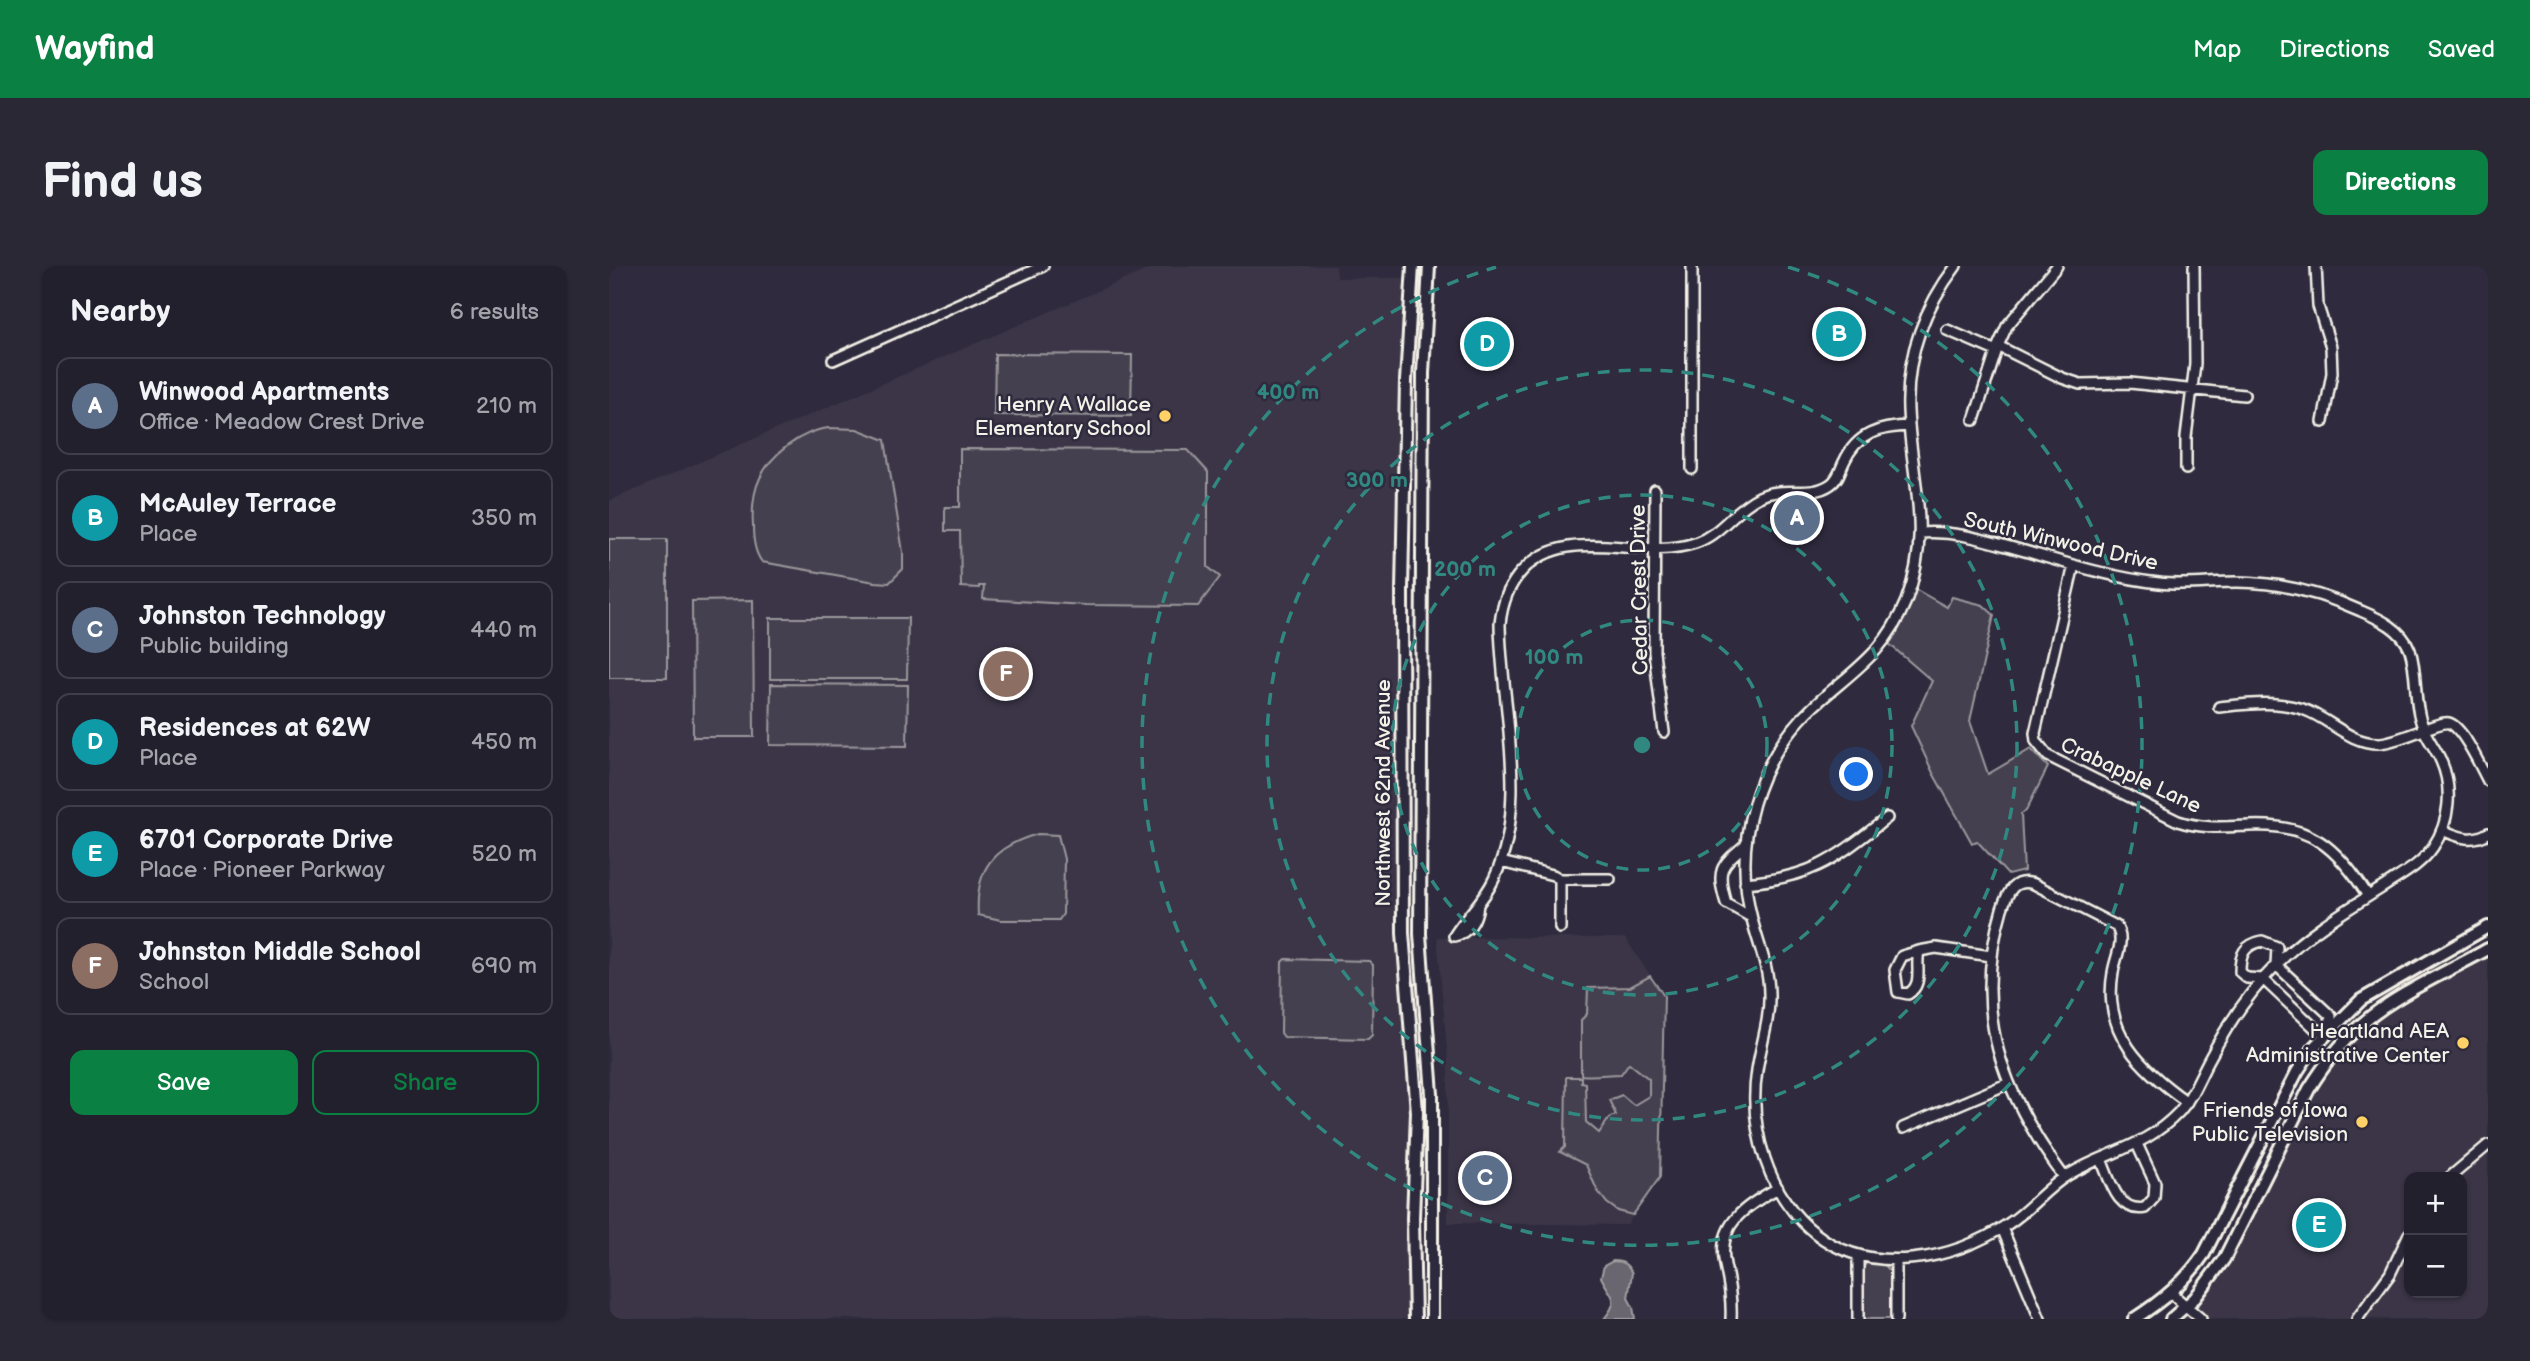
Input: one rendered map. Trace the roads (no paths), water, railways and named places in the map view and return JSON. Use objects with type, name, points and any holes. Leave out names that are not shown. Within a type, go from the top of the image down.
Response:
[{"type":"street","points":[[833,360],[1043,266]]},
{"type":"street","name":"Northwest 62nd Avenue","points":[[1413,266],[1406,381],[1402,597],[1403,933],[1417,1112],[1413,1218],[1415,1319]]},
{"type":"street","name":"Northwest 62nd Avenue","points":[[1429,266],[1423,373],[1420,934],[1432,1094],[1432,1319]]},
{"type":"street","points":[[1692,266],[1692,469]]},
{"type":"street","points":[[1956,266],[1933,300],[1911,364],[1909,426],[1920,533],[1913,578],[1904,605],[1891,630],[1868,661],[1806,714],[1781,745],[1760,783],[1748,824],[1745,883],[1770,991],[1767,1025],[1755,1080],[1756,1119],[1765,1158],[1778,1188],[1801,1221],[1815,1234],[1840,1249],[1858,1255],[1896,1260],[1942,1253],[2003,1228],[2031,1208],[2064,1177],[2137,1144],[2163,1127],[2187,1102],[2231,1021],[2263,979],[2276,965],[2277,947],[2262,941],[2251,943],[2240,958],[2240,971],[2247,978],[2263,979],[2318,1031],[2330,1029]]},
{"type":"street","points":[[1973,420],[1997,349],[2016,313],[2057,266]]},
{"type":"street","points":[[2186,469],[2186,437],[2195,364],[2194,266]]},
{"type":"street","points":[[2316,266],[2318,306],[2331,347],[2332,373],[2323,422]]},
{"type":"street","points":[[1947,330],[2080,384],[2130,383],[2244,395]]},
{"type":"street","points":[[1478,905],[1495,879],[1509,836],[1512,807],[1500,624],[1504,600],[1510,587],[1527,566],[1562,547],[1589,545],[1654,550],[1684,547],[1702,541],[1719,531],[1760,496],[1788,490],[1821,490],[1840,474],[1852,448],[1863,436],[1878,429],[1909,426]]},
{"type":"street","name":"Cedar Crest Drive","points":[[1655,490],[1654,652],[1664,732]]},
{"type":"street","name":"South Winwood Drive","points":[[1920,533],[1970,536],[2138,580],[2167,584],[2236,582],[2297,588],[2325,596],[2376,617],[2397,631],[2409,650],[2424,731],[2439,756],[2448,781],[2448,808],[2442,830],[2435,845],[2418,863],[2323,926],[2276,965]]},
{"type":"street","name":"Crabapple Lane","points":[[2074,565],[2035,733],[2042,751],[2178,821],[2193,826],[2283,827],[2305,834],[2326,845],[2343,859],[2368,896]]},
{"type":"street","points":[[2219,706],[2263,703],[2304,709],[2349,736],[2376,743],[2393,742],[2440,723],[2453,724],[2488,781]]},
{"type":"street","points":[[1745,883],[1784,879],[1818,867],[1887,818]]},
{"type":"street","points":[[2442,830],[2473,839],[2488,833]]},
{"type":"street","points":[[1745,845],[1725,862],[1720,881],[1726,903],[1751,917]]},
{"type":"street","points":[[1501,862],[1560,879],[1610,878]]},
{"type":"street","points":[[1560,879],[1560,928]]},
{"type":"street","points":[[2064,1177],[2041,1146],[2007,1084],[1993,1037],[1990,1009],[1991,956],[2008,890],[2016,884],[2034,884],[2116,926],[2122,940],[2112,984],[2113,1009],[2119,1030],[2131,1053],[2148,1073],[2187,1102]]},
{"type":"street","points":[[2134,1319],[2171,1293],[2204,1254],[2297,1072],[2330,1029],[2361,1000],[2488,927]]},
{"type":"street","points":[[1919,951],[1916,962],[1919,980],[1915,990],[1908,994],[1898,992],[1895,970],[1902,956],[1919,951],[1936,948],[1991,956]]},
{"type":"street","points":[[2171,1319],[2207,1284],[2224,1259],[2309,1089],[2344,1041],[2365,1021],[2390,1004],[2488,949]]},
{"type":"street","points":[[2276,965],[2331,1016],[2330,1029]]},
{"type":"street","points":[[2330,1029],[2344,1041]]},
{"type":"street","points":[[1903,1128],[2007,1084]]},
{"type":"street","points":[[2101,1159],[2120,1201],[2131,1208],[2145,1208],[2154,1198],[2155,1183],[2137,1144]]},
{"type":"street","points":[[2456,1172],[2488,1145]]},
{"type":"street","points":[[1731,1319],[1732,1298],[1723,1254],[1726,1234],[1744,1208],[1778,1188]]},
{"type":"street","points":[[2003,1228],[2040,1319]]},
{"type":"street","points":[[2357,1319],[2384,1283],[2408,1235]]},
{"type":"street","points":[[1858,1255],[1858,1319]]},
{"type":"street","points":[[1896,1260],[1896,1319]]},
{"type":"street","points":[[2171,1293],[2201,1319]]},
{"type":"place","name":"McAuley Terrace","points":[[1839,334]]},
{"type":"place","name":"Residences at 62W","points":[[1487,344]]},
{"type":"place","name":"Henry A Wallace Elementary School","points":[[1165,416]]},
{"type":"place","name":"Winwood Apartments","points":[[1797,518]]},
{"type":"place","name":"Johnston Middle School","points":[[1006,674]]},
{"type":"place","name":"Heartland AEA Administrative Center","points":[[2463,1043]]},
{"type":"place","name":"Friends of Iowa Public Television","points":[[2362,1122]]},
{"type":"place","name":"Johnston Technology","points":[[1485,1178]]},
{"type":"place","name":"6701 Corporate Drive","points":[[2319,1225]]}]
